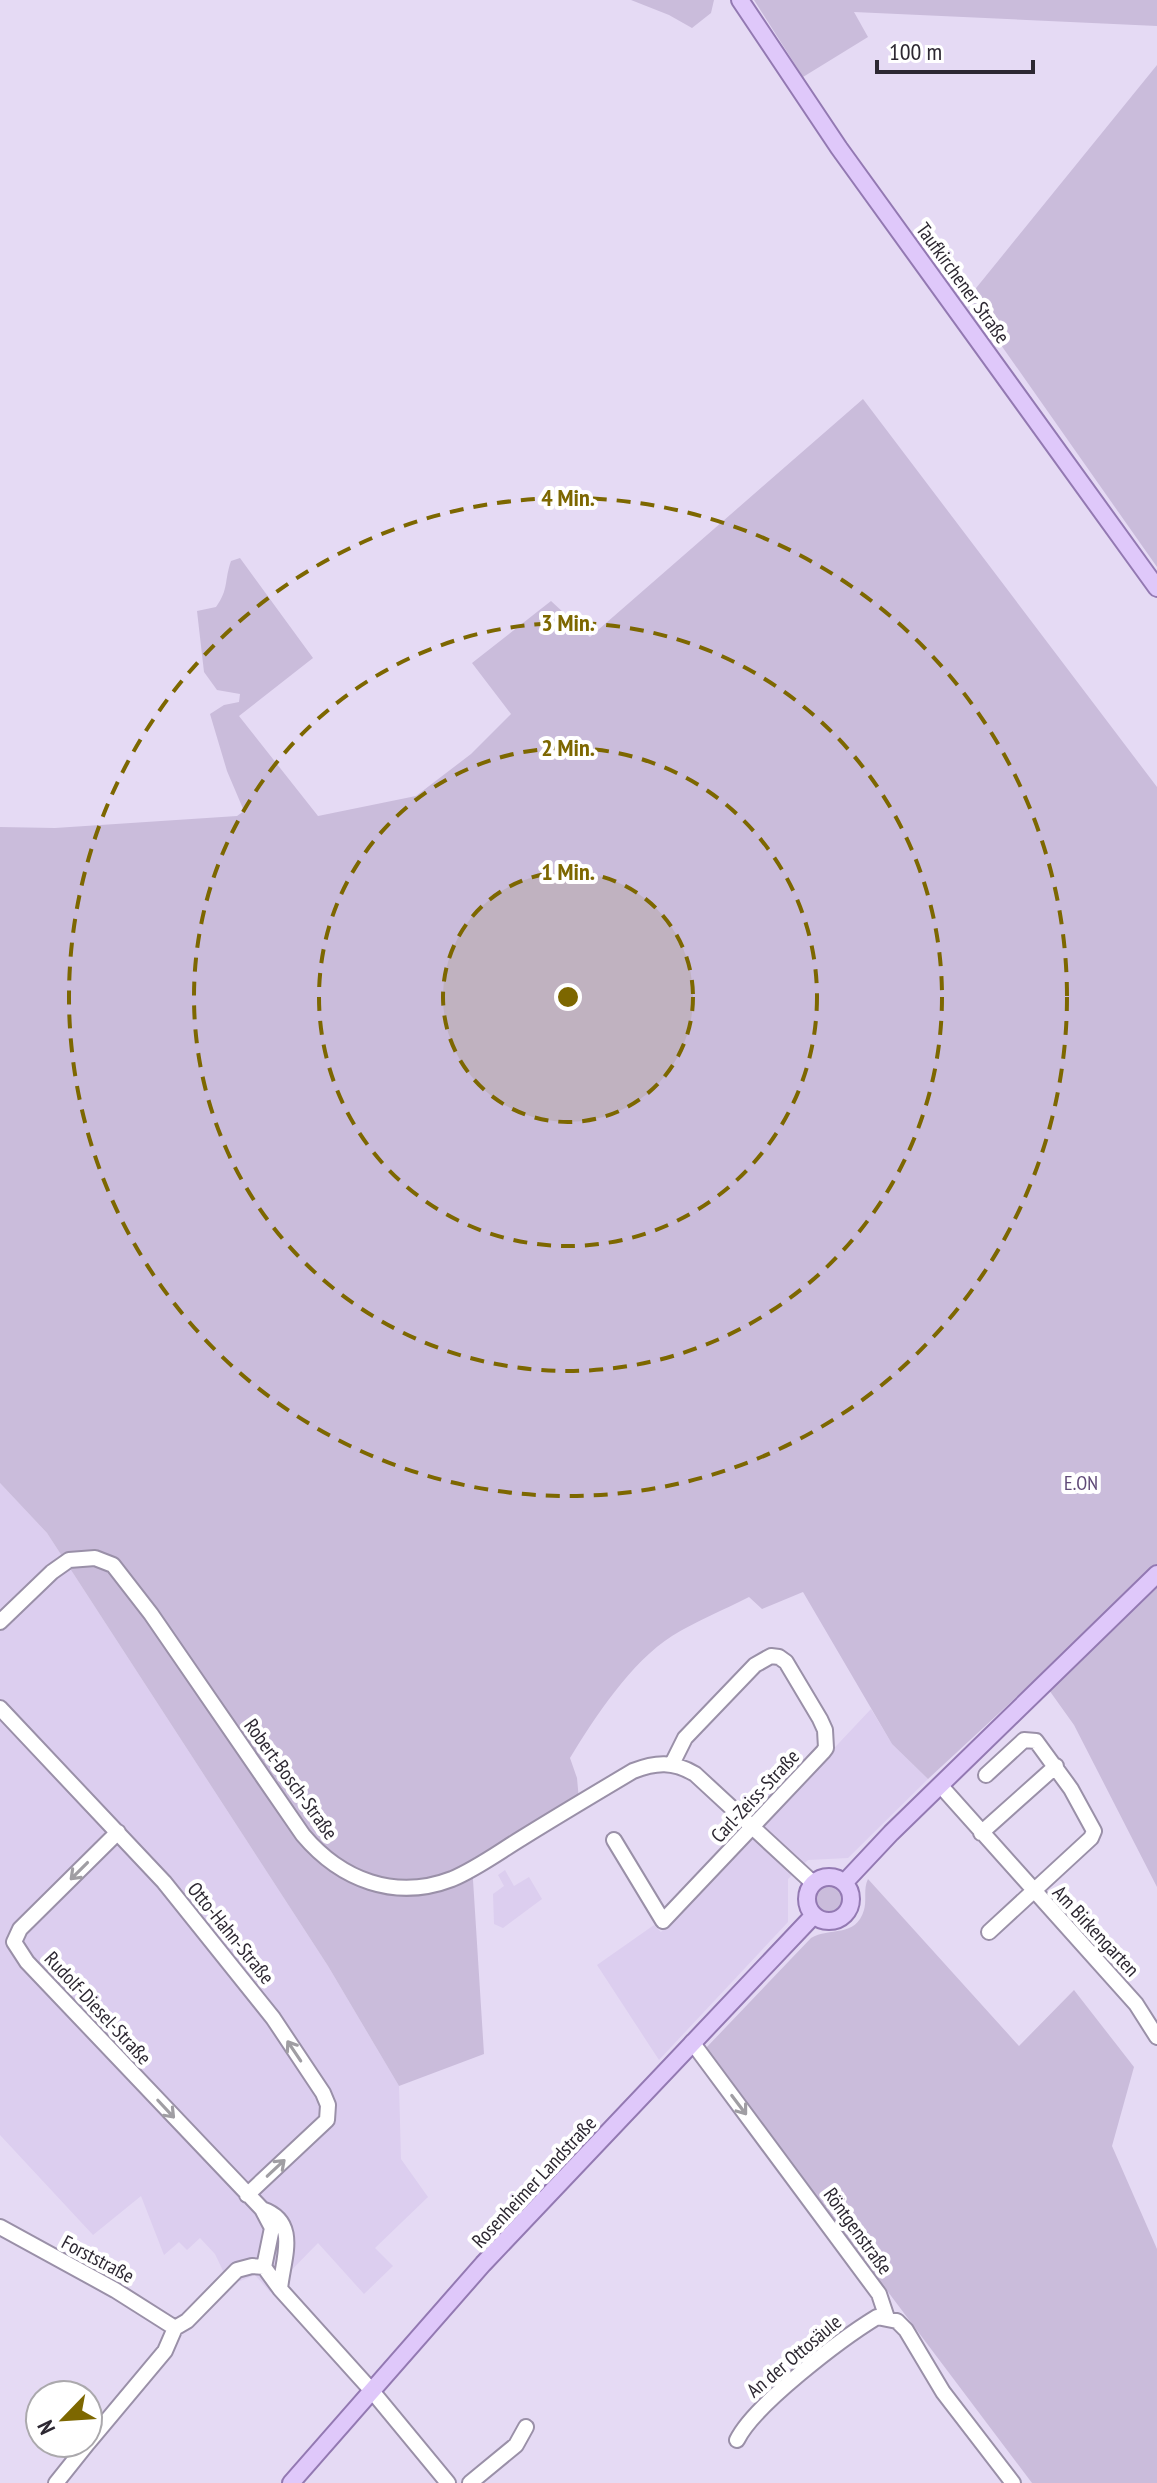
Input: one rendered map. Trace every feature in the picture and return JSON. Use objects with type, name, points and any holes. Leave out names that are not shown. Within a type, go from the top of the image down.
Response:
[{"type":"main road","name":"Taufkirchener Straße","points":[[740,0],[839,148],[1157,588]]},
{"type":"main road","points":[[844,1883],[1157,1574]]},
{"type":"main road","points":[[825,1877],[844,1883],[851,1898],[845,1914],[830,1921],[814,1915],[807,1899],[813,1883],[825,1877]]},
{"type":"main road","name":"Rosenheimer Landstraße","points":[[291,2483],[483,2264],[814,1915]]},
{"type":"street","name":"Robert-Bosch-Straße","points":[[0,1622],[52,1572],[69,1560],[95,1558],[113,1565],[124,1576],[309,1843],[341,1870],[384,1886],[430,1886],[455,1877],[633,1771],[647,1765],[672,1764]]},
{"type":"street","name":"Carl-Zeiss-Straße","points":[[614,1840],[663,1921],[826,1748],[825,1730],[786,1662],[771,1656],[755,1665],[685,1738],[672,1764]]},
{"type":"street","name":"Otto-Hahn-Straße","points":[[0,1708],[164,1882],[273,2018],[323,2093],[328,2105],[327,2120],[247,2195]]},
{"type":"street","name":"Am Birkengarten","points":[[986,1775],[1016,1746],[1029,1739],[1036,1741],[1056,1766],[1094,1831],[1091,1838],[989,1932]]},
{"type":"street","points":[[672,1764],[695,1774],[813,1883]]},
{"type":"street","points":[[981,1833],[1056,1766]]},
{"type":"street","name":"Am Birkengarten","points":[[940,1785],[1136,2004],[1157,2037]]},
{"type":"street","name":"Rudolf-Diesel-Straße","points":[[118,1832],[20,1929],[14,1942],[16,1949],[247,2195],[262,2209],[276,2215],[285,2227],[287,2240],[280,2289]]},
{"type":"street","name":"Röntgenstraße","points":[[692,2042],[879,2294],[887,2318],[897,2321],[906,2330],[943,2392],[1013,2483]]},
{"type":"street","points":[[262,2209],[272,2228],[264,2267],[448,2483]]},
{"type":"street","name":"Forststraße","points":[[0,2227],[115,2290],[175,2328]]},
{"type":"street","points":[[104,2424],[165,2351],[175,2328],[187,2321],[237,2270],[264,2267]]},
{"type":"street","name":"An der Ottosäule","points":[[737,2440],[747,2422],[826,2353],[877,2317],[887,2318]]},
{"type":"street","points":[[470,2483],[516,2445],[526,2427]]},
{"type":"street","points":[[56,2483],[75,2459]]},
{"type":"shaded area","points":[[0,1483],[47,1533],[328,1966],[399,2086],[401,2159],[428,2197],[375,2248],[393,2266],[364,2294],[318,2243],[270,2292],[255,2275],[240,2281],[225,2275],[215,2254],[200,2238],[187,2250],[179,2242],[164,2255],[141,2196],[93,2235],[0,2135]]},
{"type":"shaded area","points":[[871,1709],[892,1744],[928,1779],[848,1858],[808,1860],[788,1879],[788,1922],[659,2060],[597,1965],[654,1925],[661,1932]]},
{"type":"shaded area","points":[[505,1870],[514,1886],[529,1877],[542,1899],[503,1928],[494,1924],[493,1894],[504,1886],[498,1875]]},
{"type":"green space","points":[[631,0],[714,0],[711,13],[692,28]]},
{"type":"green space","points":[[754,0],[1157,0],[1157,26],[854,12],[868,37],[803,77]]},
{"type":"green space","points":[[1157,65],[1157,567],[968,298]]},
{"type":"green space","name":"E.ON","points":[[863,399],[1157,787],[1157,1887],[1074,1725],[1039,1676],[928,1779],[892,1744],[803,1592],[762,1609],[749,1597],[672,1636],[642,1660],[602,1708],[570,1758],[577,1778],[579,1800],[472,1864],[484,2054],[399,2086],[328,1966],[47,1533],[0,1483],[0,827],[55,828],[237,816],[244,811],[227,771],[210,714],[224,705],[239,702],[240,694],[217,690],[204,672],[197,611],[216,607],[225,590],[231,561],[240,558],[313,658],[239,716],[318,816],[416,796],[471,754],[511,714],[472,663],[551,601],[590,637]]},
{"type":"green space","points":[[868,1879],[1019,2046],[1074,1990],[1134,2067],[1112,2146],[1157,2249],[1157,2483],[1032,2483],[705,2049],[811,1938],[855,1925],[864,1910]]},
{"type":"green space","points":[[829,1882],[841,1887],[846,1899],[841,1911],[829,1916],[817,1911],[812,1899],[817,1887]]}]
